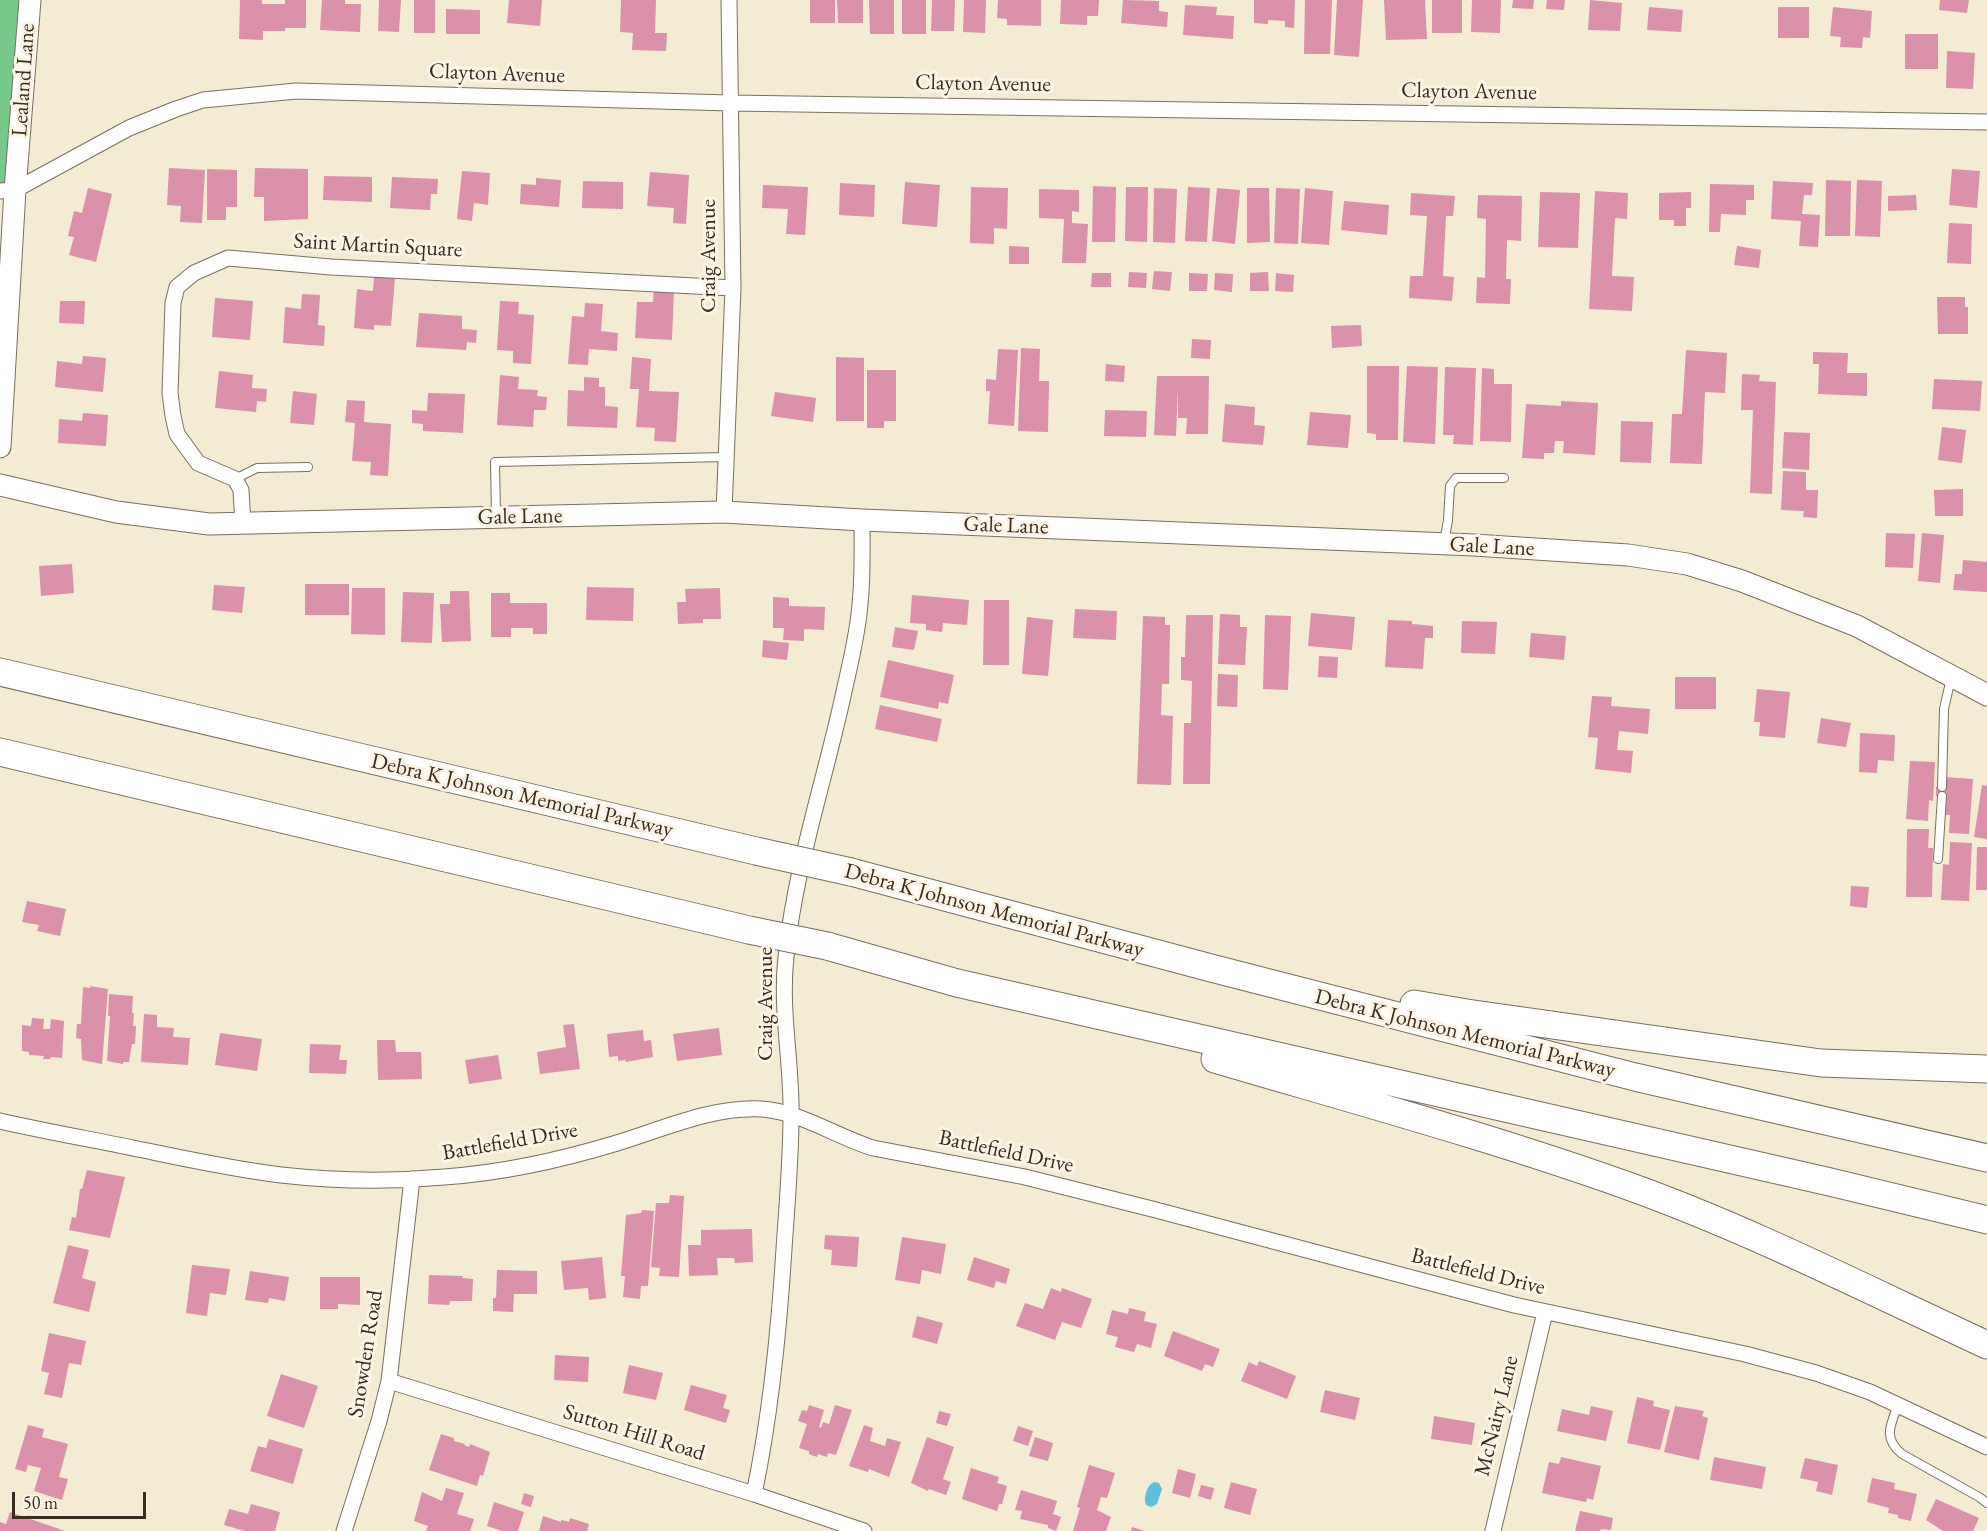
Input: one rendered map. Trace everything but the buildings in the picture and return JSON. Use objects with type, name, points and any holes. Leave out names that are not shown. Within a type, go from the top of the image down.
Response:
[{"type":"highway","name":"Debra K Johnson Memorial Parkway","points":[[0,672],[851,873],[1635,1077],[1987,1158]]},
{"type":"highway","points":[[0,752],[749,930],[827,946],[1477,1136],[1632,1187],[1780,1249],[1987,1345]]},
{"type":"highway","points":[[1211,968],[1467,1013],[1821,1063],[1987,1069]]},
{"type":"highway","points":[[957,983],[1987,1220]]},
{"type":"street","name":"Lealand Lane","points":[[0,447],[8,191],[30,0]]},
{"type":"street","name":"Craig Avenue","points":[[724,512],[733,288],[729,0]]},
{"type":"street","name":"Clayton Avenue","points":[[8,191],[129,128],[176,109],[204,100],[296,91],[730,103],[1987,122]]},
{"type":"street","name":"Saint Martin Square","points":[[235,479],[198,463],[177,434],[170,393],[173,303],[177,287],[194,273],[228,258],[343,267],[733,288]]},
{"type":"street","points":[[235,479],[241,490],[243,524]]},
{"type":"street","name":"Gale Lane","points":[[0,485],[116,513],[209,524],[724,512],[862,520],[1444,544],[1628,555],[1687,564],[1742,581],[1857,626],[1987,695]]},
{"type":"street","name":"Craig Avenue","points":[[754,1494],[769,1412],[781,1296],[791,1114],[784,994],[786,956],[803,862],[835,733],[855,638],[860,605],[862,520]]},
{"type":"street","name":"Battlefield Drive","points":[[0,1121],[260,1172],[323,1178],[412,1179],[468,1175],[541,1162],[597,1149],[697,1118],[727,1112],[762,1109],[791,1114],[873,1148],[1067,1187],[1457,1291],[1745,1354],[1816,1373],[1870,1392],[1987,1447]]},
{"type":"street","name":"Snowden Road","points":[[344,1531],[389,1382],[412,1179]]},
{"type":"street","name":"McNairy Lane","points":[[1493,1531],[1545,1312]]},
{"type":"street","name":"Sutton Hill Road","points":[[389,1382],[754,1494],[864,1531]]},
{"type":"lane","points":[[496,518],[495,462],[726,457]]},
{"type":"lane","points":[[235,479],[257,468],[308,467]]},
{"type":"lane","points":[[1444,544],[1450,486],[1456,478],[1504,478]]},
{"type":"lane","points":[[1942,787],[1944,709],[1951,676]]},
{"type":"lane","points":[[1938,859],[1941,796]]},
{"type":"lane","points":[[1898,1405],[1889,1432],[1893,1447],[1987,1503]]},
{"type":"green space","points":[[0,0],[22,0],[10,191],[0,188]]},
{"type":"water","points":[[1154,1482],[1159,1483],[1162,1489],[1157,1504],[1151,1507],[1146,1505],[1145,1495],[1149,1486]]}]
